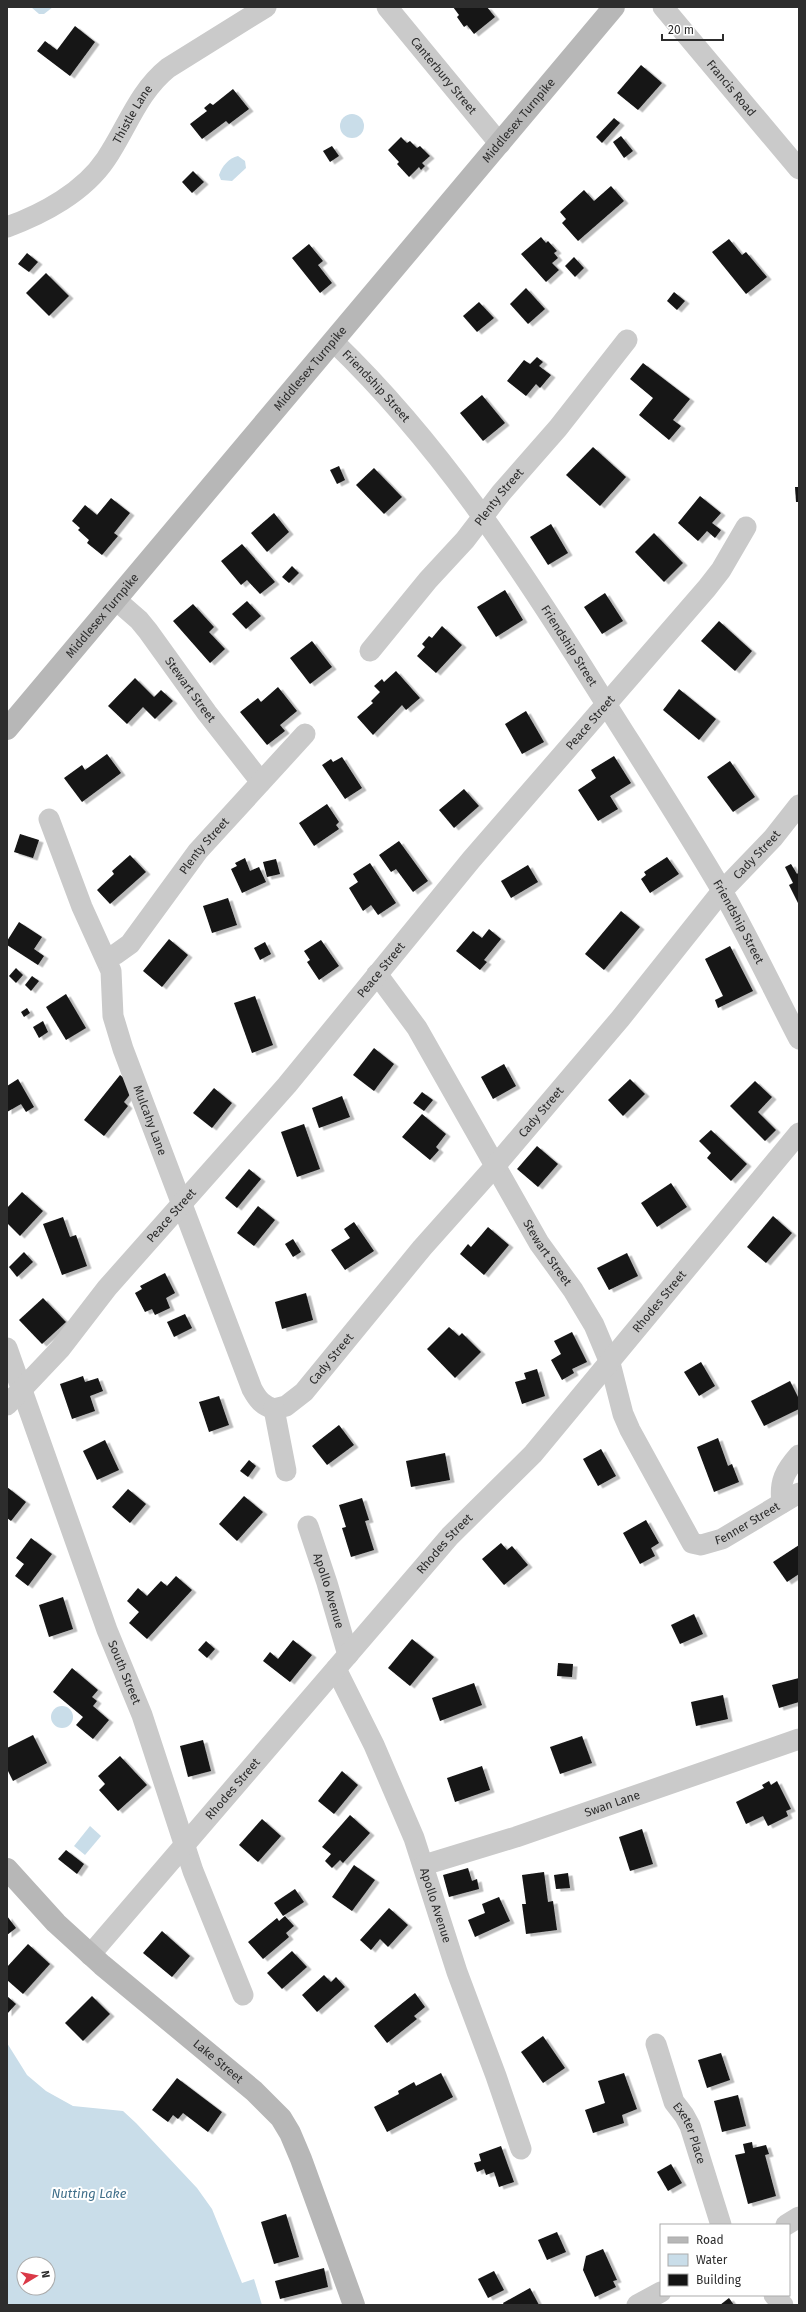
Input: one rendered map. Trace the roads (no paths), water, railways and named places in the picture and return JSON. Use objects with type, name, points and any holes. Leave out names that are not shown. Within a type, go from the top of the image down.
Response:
[{"type":"main road","name":"Middlesex Turnpike","points":[[7,729],[227,465],[334,342],[614,7]]},
{"type":"main road","name":"Lake Street","points":[[7,1869],[56,1923],[90,1955],[254,2090],[281,2118],[301,2159],[354,2305]]},
{"type":"street","name":"Thistle Lane","points":[[7,227],[43,211],[76,190],[94,175],[106,159],[142,96],[154,79],[168,68],[266,7]]},
{"type":"street","name":"Canterbury Street","points":[[387,7],[500,144]]},
{"type":"street","name":"Francis Road","points":[[663,7],[799,170]]},
{"type":"street","name":"Plenty Street","points":[[370,651],[558,428],[627,340]]},
{"type":"street","name":"Friendship Street","points":[[334,342],[361,368],[404,416],[483,516],[549,613],[722,890],[799,1039]]},
{"type":"street","name":"Peace Street","points":[[14,1397],[60,1349],[107,1288],[287,1086],[471,860],[707,588],[721,570],[746,527]]},
{"type":"street","name":"Stewart Street","points":[[116,600],[139,620],[148,631],[206,713],[261,782]]},
{"type":"street","name":"Plenty Street","points":[[106,958],[116,954],[130,944],[198,851],[305,734]]},
{"type":"street","name":"Cady Street","points":[[274,1409],[286,1406],[304,1392],[422,1248],[496,1165],[620,1019],[722,890],[768,843],[799,805]]},
{"type":"street","name":"Mulcahy Lane","points":[[49,819],[82,907],[111,971],[113,1016],[123,1050],[252,1389],[264,1406],[274,1409]]},
{"type":"street","name":"Stewart Street","points":[[377,974],[417,1028],[539,1243],[584,1306],[610,1363],[623,1414],[630,1430],[692,1543]]},
{"type":"street","name":"Rhodes Street","points":[[90,1955],[450,1536],[534,1454],[799,1133]]},
{"type":"street","name":"South Street","points":[[7,1348],[14,1397],[142,1715],[184,1845],[243,1995]]},
{"type":"street","points":[[274,1409],[286,1471]]},
{"type":"street","points":[[790,1498],[780,1488],[782,1477],[799,1455]]},
{"type":"street","name":"Fenner Street","points":[[692,1543],[701,1545],[722,1539],[790,1498]]},
{"type":"street","name":"Apollo Avenue","points":[[308,1526],[327,1583],[342,1662],[374,1745],[424,1864],[456,1972],[496,2076],[521,2149]]},
{"type":"street","name":"Swan Lane","points":[[424,1864],[516,1837],[799,1739]]},
{"type":"street","name":"Exeter Place","points":[[656,2044],[674,2102],[690,2126],[721,2224]]},
{"type":"street","points":[[788,2224],[799,2217]]},
{"type":"street","points":[[637,2305],[660,2293]]},
{"type":"street","points":[[775,2296],[783,2305]]},
{"type":"water","points":[[31,7],[53,7],[44,14],[39,14]]},
{"type":"water","points":[[347,114],[357,114],[364,121],[364,131],[357,138],[347,138],[340,131],[340,121]]},
{"type":"water","points":[[238,156],[245,161],[246,168],[232,181],[221,180],[219,175],[224,166]]},
{"type":"water","points":[[62,1706],[70,1709],[73,1717],[70,1725],[62,1728],[54,1725],[51,1717],[54,1709]]},
{"type":"water","points":[[90,1826],[101,1836],[85,1855],[74,1846]]},
{"type":"water","name":"Nutting Lake","points":[[7,2043],[27,2075],[46,2091],[73,2106],[123,2111],[136,2123],[197,2188],[212,2209],[242,2283],[254,2279],[262,2305],[7,2305]]}]
